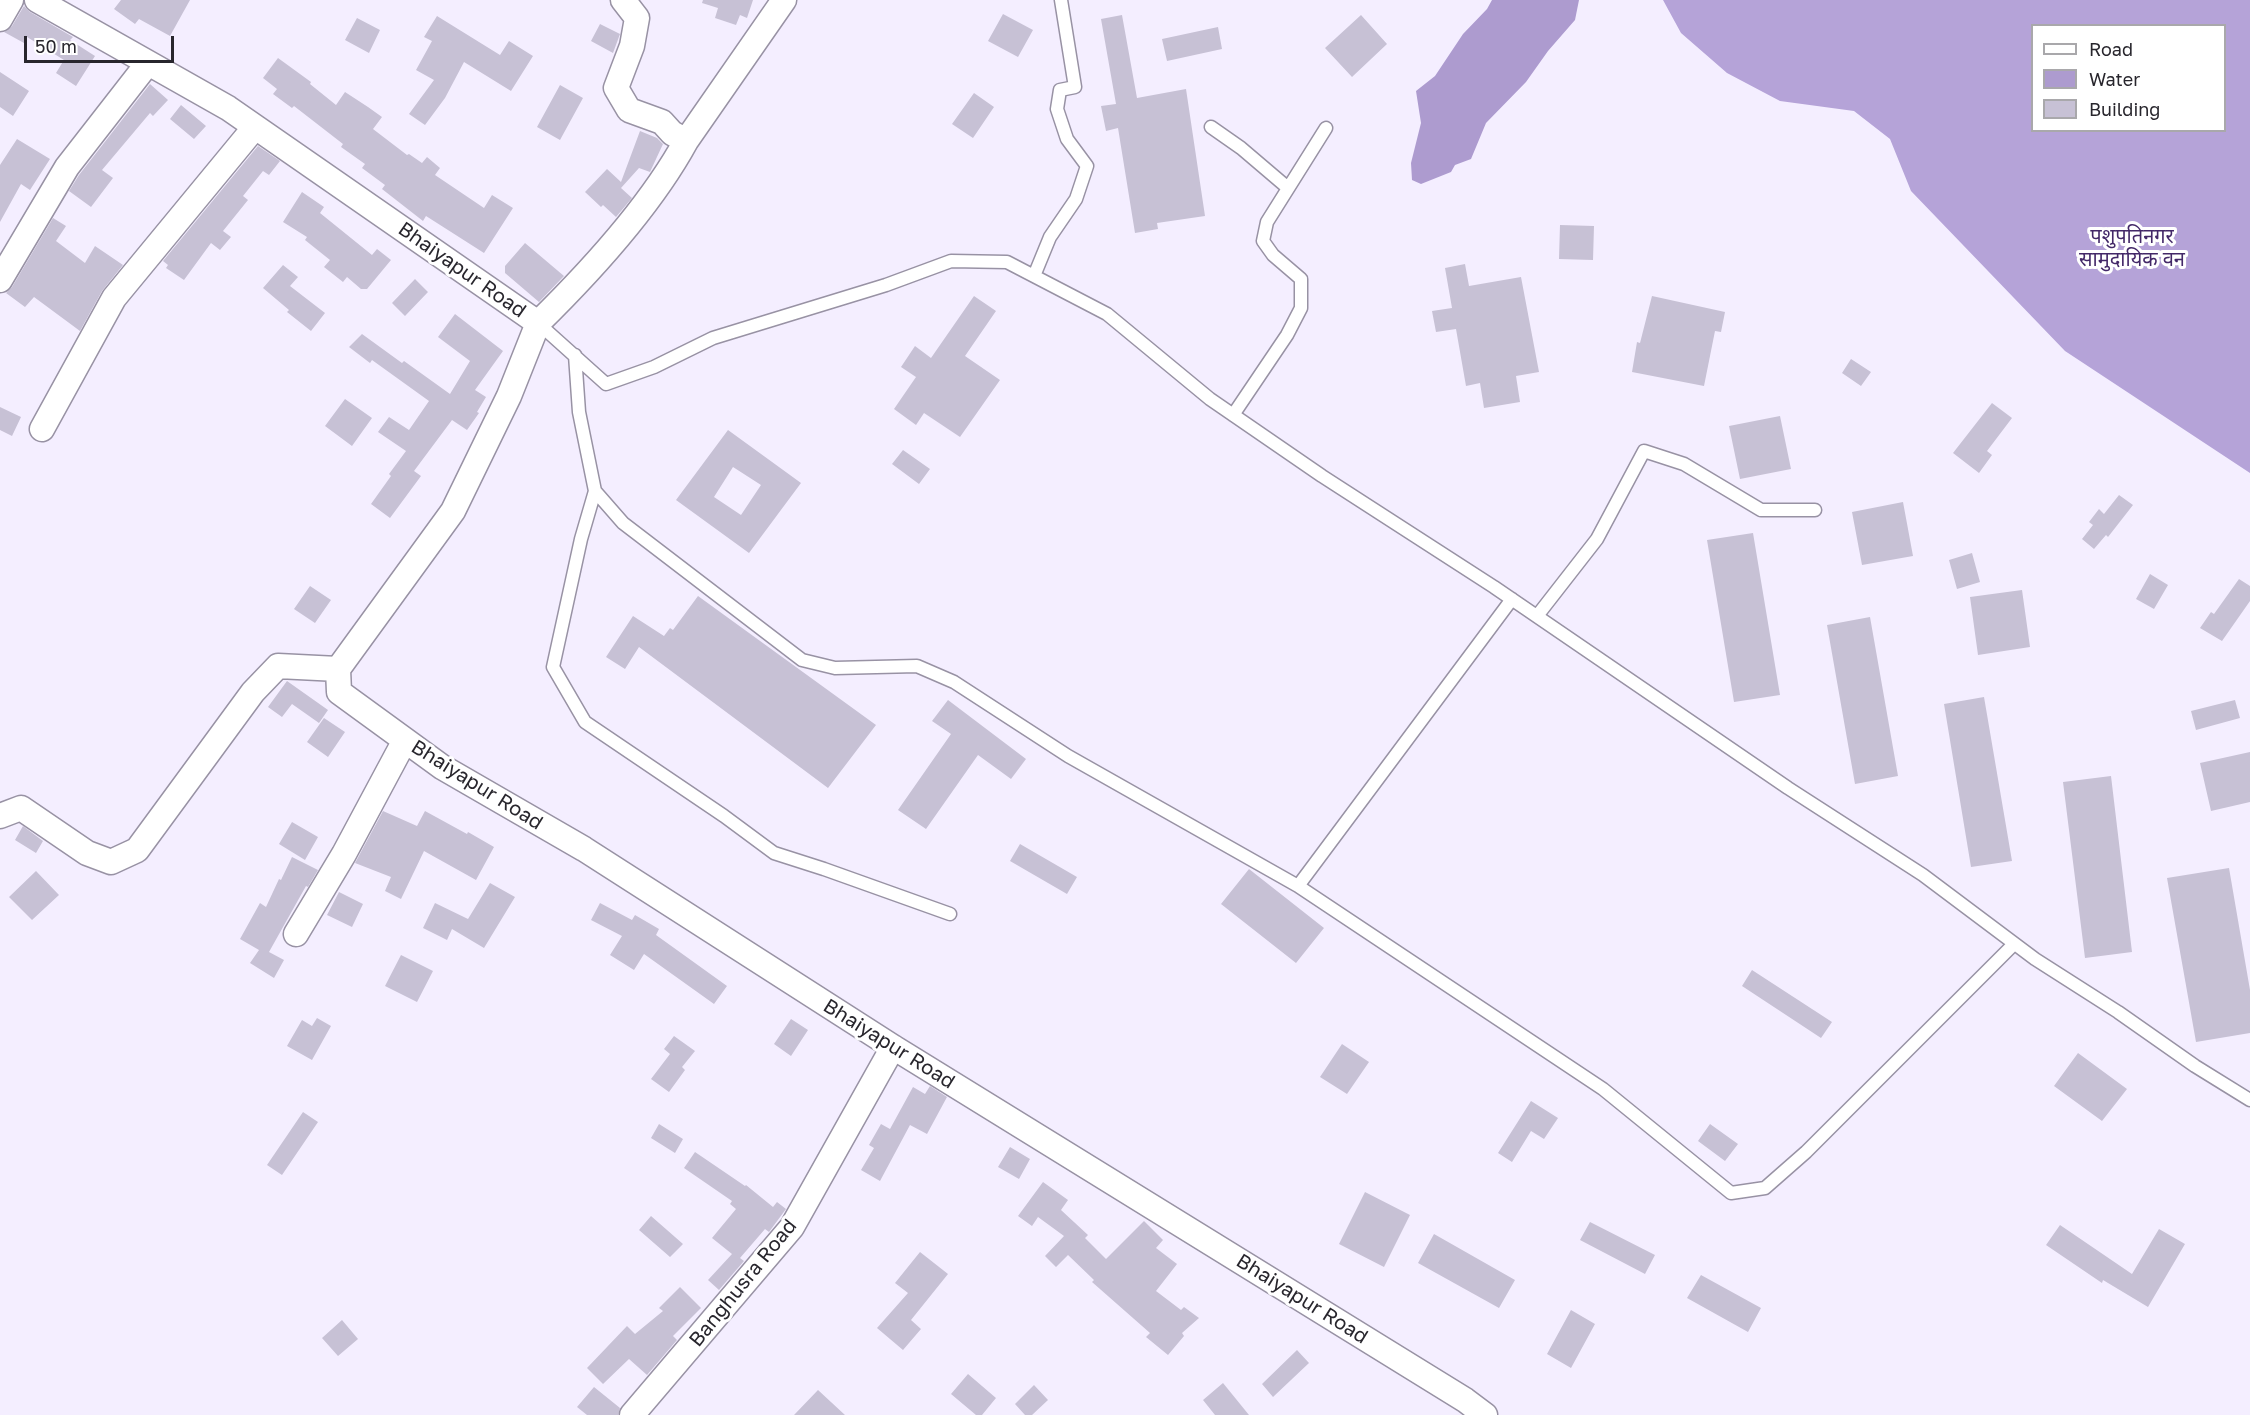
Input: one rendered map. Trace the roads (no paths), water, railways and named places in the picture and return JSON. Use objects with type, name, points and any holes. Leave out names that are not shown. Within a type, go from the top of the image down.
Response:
[{"type":"street","points":[[0,19],[11,0]]},
{"type":"street","name":"Bhaiyapur Road","points":[[37,0],[228,108],[538,323],[509,396],[453,511],[338,669],[339,692],[442,767],[584,849],[892,1047],[1465,1400],[1485,1415]]},
{"type":"street","points":[[623,0],[637,18],[632,46],[616,88],[629,110],[662,122],[672,133],[686,141]]},
{"type":"street","points":[[538,323],[605,252],[649,199],[686,141],[784,0]]},
{"type":"street","points":[[0,280],[68,168],[148,63]]},
{"type":"street","points":[[42,429],[114,298],[255,127]]},
{"type":"street","points":[[0,816],[21,808],[87,853],[111,862],[137,850],[253,692],[278,666],[338,669]]},
{"type":"street","points":[[296,934],[344,854],[405,740]]},
{"type":"street","name":"Banghusra Road","points":[[632,1415],[792,1227],[892,1047]]},
{"type":"lane","points":[[1034,276],[1050,237],[1076,199],[1087,166],[1067,139],[1057,109],[1060,90],[1075,87],[1061,0]]},
{"type":"lane","points":[[1211,127],[1241,148],[1288,188]]},
{"type":"lane","points":[[1233,415],[1287,334],[1301,308],[1300,279],[1273,255],[1263,242],[1268,222],[1326,128]]},
{"type":"lane","points":[[538,323],[606,384],[654,367],[713,338],[886,285],[951,261],[1007,262],[1107,314],[1209,399],[1322,476],[1512,599],[1788,788],[1923,875],[2035,959],[2250,1100]]},
{"type":"lane","points":[[575,354],[579,412],[596,491],[623,524],[802,660],[835,668],[917,666],[954,682],[1068,756],[1298,886],[1603,1089],[1731,1193],[1764,1188],[1806,1152],[2014,944]]},
{"type":"lane","points":[[1537,616],[1597,539],[1644,451],[1684,464],[1761,510],[1815,510]]},
{"type":"lane","points":[[596,491],[581,539],[553,667],[585,722],[774,853],[950,914]]},
{"type":"lane","points":[[1298,886],[1512,599]]},
{"type":"water","points":[[1492,0],[1579,0],[1575,20],[1548,51],[1526,82],[1486,123],[1471,159],[1455,165],[1451,172],[1421,184],[1412,180],[1411,163],[1421,123],[1416,91],[1435,76],[1463,34],[1487,9]]},
{"type":"park label","name":"पशुपतिनगर सामुदायिक वन","points":[[2132,248]]}]
